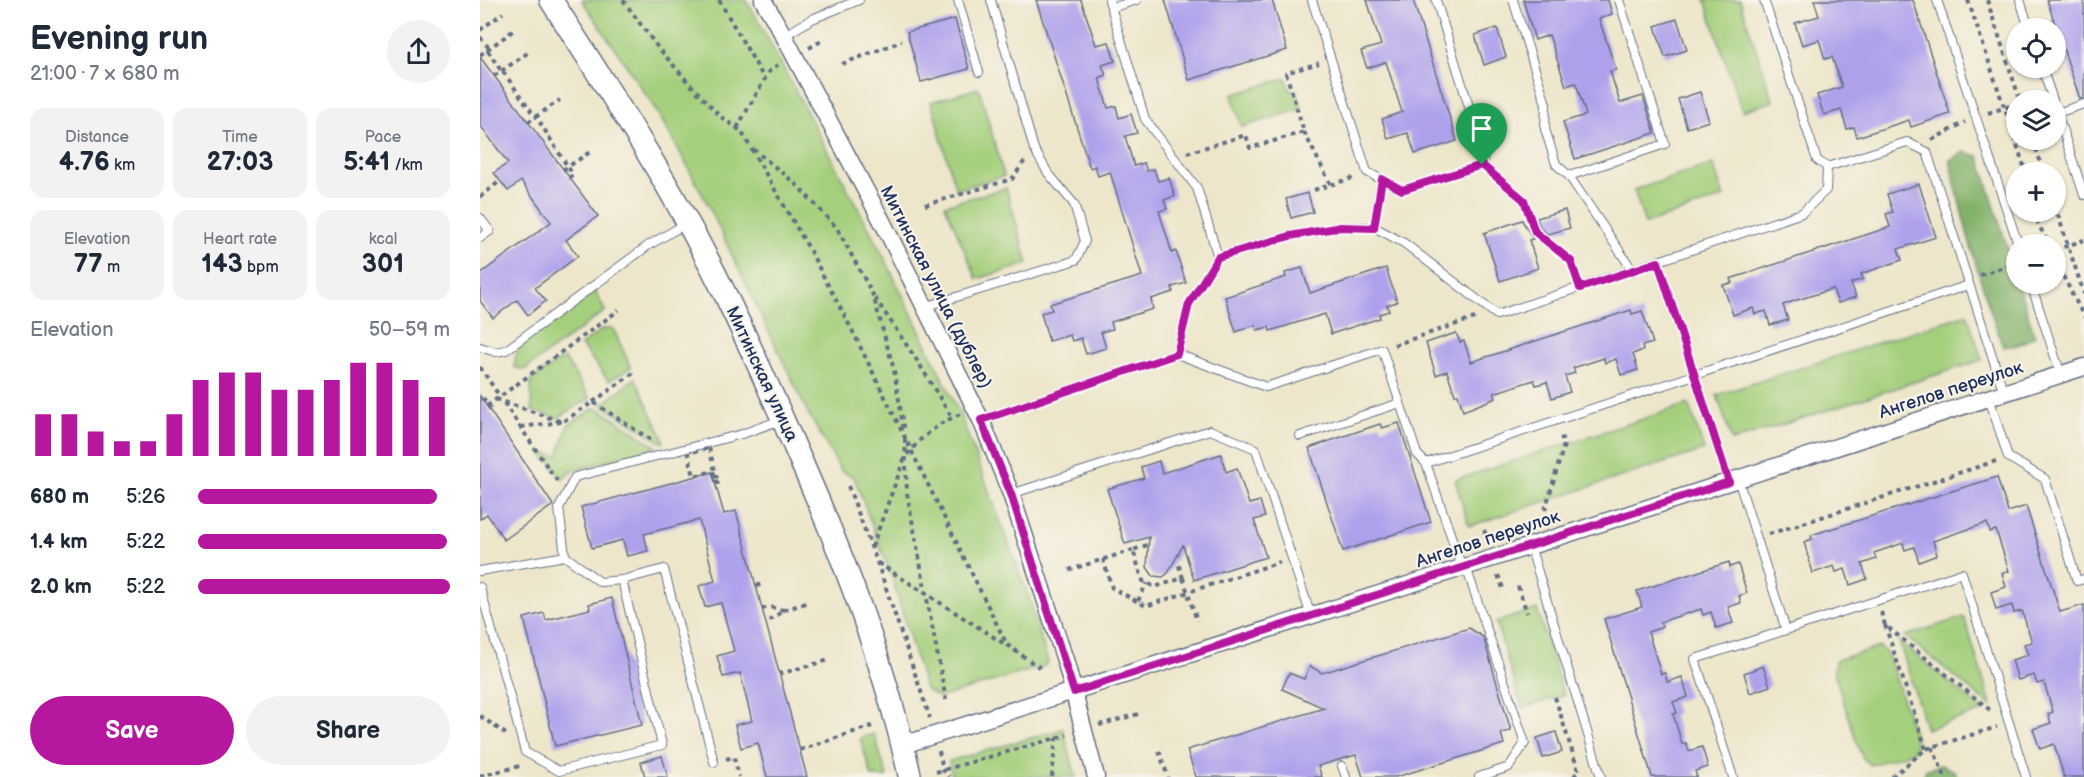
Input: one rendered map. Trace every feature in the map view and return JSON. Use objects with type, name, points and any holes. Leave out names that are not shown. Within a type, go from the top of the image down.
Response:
[{"type":"main road","name":"Митинская улица","points":[[551,0],[622,110],[687,223],[725,295],[783,419],[831,528],[858,602],[903,744],[910,777]]},
{"type":"street","name":"Митинская улица (дублер)","points":[[763,0],[884,225],[981,420],[1011,494],[1074,692],[1096,777]]},
{"type":"street","name":"Ангелов переулок","points":[[903,744],[1074,692],[2084,367]]},
{"type":"lane","points":[[784,36],[812,19],[859,0]]},
{"type":"lane","points":[[958,0],[979,72]]},
{"type":"lane","points":[[924,307],[1076,260],[1085,241],[1074,204],[1048,173],[1034,149],[991,0]]},
{"type":"lane","points":[[1137,0],[1110,4],[1145,119],[1197,188],[1218,257]]},
{"type":"lane","points":[[1312,0],[1367,172],[1402,190],[1482,165]]},
{"type":"lane","points":[[1436,0],[1484,155],[1482,165]]},
{"type":"lane","points":[[1513,0],[1546,104],[1545,129],[1557,164],[1569,176],[1633,271]]},
{"type":"lane","points":[[1569,176],[1665,144],[1619,0]]},
{"type":"lane","points":[[1764,0],[1818,160],[1827,167]]},
{"type":"lane","points":[[1937,0],[2015,234]]},
{"type":"lane","points":[[2020,0],[2026,18]]},
{"type":"lane","points":[[2066,108],[2084,104]]},
{"type":"lane","points":[[2066,140],[2084,195]]},
{"type":"lane","points":[[1827,167],[1907,142],[1927,152],[1969,282],[1997,396],[2008,458],[2045,479],[2077,581],[2084,579]]},
{"type":"lane","points":[[1482,165],[1524,200],[1535,232],[1571,261],[1580,288]]},
{"type":"lane","points":[[1177,354],[1189,304],[1218,257],[1290,236],[1341,227],[1374,228],[1404,243],[1497,315],[1802,213],[1826,190],[1827,167]]},
{"type":"lane","points":[[1374,228],[1382,179]]},
{"type":"lane","points":[[480,219],[490,231],[480,238]]},
{"type":"lane","points":[[480,347],[496,352],[506,350],[649,245],[687,223]]},
{"type":"lane","points":[[1658,262],[1695,375],[1757,538],[1786,630]]},
{"type":"lane","points":[[1426,463],[1969,282]]},
{"type":"lane","points":[[2034,294],[2061,375]]},
{"type":"lane","points":[[981,420],[1177,354],[1266,387],[1382,350],[1417,454],[1426,463],[1525,742],[1509,767],[1479,777]]},
{"type":"lane","points":[[1300,436],[1400,403]]},
{"type":"lane","points":[[714,762],[664,569],[622,580],[600,582],[566,556],[559,508],[575,477],[742,434],[783,419]]},
{"type":"lane","points":[[1011,494],[1210,430],[1257,449],[1311,616]]},
{"type":"lane","points":[[1530,546],[1601,777]]},
{"type":"lane","points":[[480,571],[566,556]]},
{"type":"lane","points":[[1733,777],[1695,659],[1962,573],[2026,777]]},
{"type":"lane","points":[[480,587],[525,752],[559,771],[662,745],[622,580]]},
{"type":"lane","points":[[1342,766],[1346,777]]},
{"type":"path","points":[[623,0],[655,44],[721,117],[737,128],[750,147],[808,247],[853,332],[1007,645]]},
{"type":"path","points":[[719,0],[765,80]]},
{"type":"path","points":[[1968,0],[2023,162]]},
{"type":"path","points":[[1987,0],[2017,90]]},
{"type":"path","points":[[480,30],[503,13]]},
{"type":"path","points":[[480,55],[514,30]]},
{"type":"path","points":[[480,37],[490,48],[488,51],[500,69],[537,116],[566,168],[573,175],[569,178]]},
{"type":"path","points":[[808,48],[825,39]]},
{"type":"path","points":[[842,64],[902,41]]},
{"type":"path","points":[[494,76],[529,52]]},
{"type":"path","points":[[1330,185],[1304,132],[1286,73],[1331,60]]},
{"type":"path","points":[[737,128],[770,70],[781,63]]},
{"type":"path","points":[[528,122],[560,100]]},
{"type":"path","points":[[1174,157],[1246,135],[1250,148],[1304,132]]},
{"type":"path","points":[[750,147],[796,184],[837,228],[873,295],[952,418]]},
{"type":"path","points":[[925,205],[1012,179],[1034,149]]},
{"type":"path","points":[[566,168],[593,150]]},
{"type":"path","points":[[1314,190],[1367,172]]},
{"type":"path","points":[[480,197],[500,181]]},
{"type":"path","points":[[2060,222],[2084,294]]},
{"type":"path","points":[[2068,246],[2084,240]]},
{"type":"path","points":[[1969,282],[2006,267]]},
{"type":"path","points":[[2066,282],[2084,317]]},
{"type":"path","points":[[873,295],[894,370],[904,437],[907,493],[945,700]]},
{"type":"path","points":[[487,406],[619,310]]},
{"type":"path","points":[[1382,350],[1494,312]]},
{"type":"path","points":[[480,368],[498,398],[562,422]]},
{"type":"path","points":[[520,427],[562,422],[635,372]]},
{"type":"path","points":[[483,398],[492,411]]},
{"type":"path","points":[[503,401],[559,484]]},
{"type":"path","points":[[592,402],[660,446]]},
{"type":"path","points":[[872,548],[905,457],[940,424],[960,414]]},
{"type":"path","points":[[1545,510],[1564,445],[1556,420]]},
{"type":"path","points":[[710,448],[718,483],[713,471],[693,476],[688,453],[710,448]]},
{"type":"path","points":[[1757,538],[2008,458]]},
{"type":"path","points":[[848,486],[877,562],[935,735],[943,770],[949,777]]},
{"type":"path","points":[[1484,530],[1489,544]]},
{"type":"path","points":[[1069,570],[1147,545]]},
{"type":"path","points":[[1133,550],[1143,581],[1155,587],[1183,578]]},
{"type":"path","points":[[1103,559],[1112,588],[1146,606],[1292,558]]},
{"type":"path","points":[[877,562],[1043,670]]},
{"type":"path","points":[[1178,563],[1197,621]]},
{"type":"path","points":[[1498,574],[1504,591]]},
{"type":"path","points":[[1138,602],[1147,583]]},
{"type":"path","points":[[756,586],[763,584]]},
{"type":"path","points":[[1518,586],[1527,613]]},
{"type":"path","points":[[1877,600],[1926,749]]},
{"type":"path","points":[[765,621],[784,610],[809,602]]},
{"type":"path","points":[[762,609],[768,607],[784,610]]},
{"type":"path","points":[[1885,625],[2008,723]]},
{"type":"path","points":[[779,674],[829,660]]},
{"type":"path","points":[[1555,697],[1578,770]]},
{"type":"path","points":[[1097,726],[1142,713]]},
{"type":"path","points":[[480,716],[497,730],[522,743]]},
{"type":"path","points":[[1892,777],[1926,749],[2008,723]]},
{"type":"path","points":[[800,750],[872,726]]},
{"type":"path","points":[[936,772],[1068,735]]},
{"type":"path","points":[[1052,777],[1056,738]]},
{"type":"path","points":[[1932,747],[1945,777]]},
{"type":"path","points":[[1159,751],[1168,777]]},
{"type":"path","points":[[734,757],[739,777]]},
{"type":"path","points":[[480,776],[539,761]]},
{"type":"green space","points":[[582,0],[746,0],[885,259],[960,414],[1030,601],[1048,662],[1044,666],[939,698],[925,689],[893,581],[854,477],[841,471],[807,411],[710,209],[673,139],[649,99]]},
{"type":"green space","points":[[1705,0],[1740,0],[1773,101],[1742,111]]},
{"type":"green space","points":[[1286,78],[1290,91],[1296,90],[1302,109],[1242,127],[1232,95]]},
{"type":"green space","points":[[979,88],[1004,176],[956,190],[931,102]]},
{"type":"green space","points":[[1964,152],[1979,156],[2006,244],[2006,294],[2021,294],[2035,336],[2018,345],[2003,347],[1973,254],[1950,160]]},
{"type":"green space","points":[[1713,164],[1724,197],[1645,224],[1634,190]]},
{"type":"green space","points":[[1006,188],[1028,264],[977,279],[945,205]]},
{"type":"green space","points":[[595,291],[605,311],[524,370],[514,367],[516,355],[522,345]]},
{"type":"green space","points":[[1967,314],[1982,360],[1732,441],[1717,395]]},
{"type":"green space","points":[[613,328],[631,368],[609,381],[581,345],[603,329]]},
{"type":"green space","points":[[564,358],[590,398],[558,418],[532,411],[531,380]]},
{"type":"green space","points":[[635,378],[664,440],[663,443],[602,405]]},
{"type":"green space","points":[[1689,404],[1704,450],[1469,526],[1455,480]]},
{"type":"green space","points":[[594,408],[601,410],[657,447],[572,471],[563,479],[554,469],[553,463],[545,460],[542,453],[558,456],[568,425]]},
{"type":"green space","points":[[1537,609],[1564,695],[1522,708],[1496,622]]},
{"type":"green space","points":[[1964,617],[1992,707],[1905,636]]},
{"type":"green space","points":[[1899,641],[1984,711],[1926,729]]},
{"type":"green space","points":[[1880,647],[1887,654],[1891,664],[1916,740],[1914,750],[1910,753],[1870,765],[1863,758],[1859,749],[1834,672],[1835,662],[1840,659]]},
{"type":"green space","points":[[1063,729],[1076,777],[952,777],[949,761]]},
{"type":"green space","points":[[874,734],[887,777],[872,777],[860,738]]},
{"type":"green space","points":[[1940,765],[1955,771],[1957,777],[1924,777],[1925,770]]},
{"type":"building","points":[[1036,0],[1081,0],[1096,45],[1109,42],[1115,61],[1102,65],[1106,75],[1099,78],[1108,108],[1116,106],[1119,118],[1131,114],[1137,133],[1125,136],[1134,166],[1144,163],[1147,171],[1154,169],[1158,181],[1169,178],[1175,196],[1164,200],[1167,209],[1159,211],[1172,253],[1176,251],[1186,283],[1172,287],[1173,292],[1151,299],[1153,309],[1111,322],[1113,329],[1101,332],[1106,348],[1086,354],[1081,338],[1072,341],[1070,335],[1049,341],[1041,313],[1052,310],[1050,304],[1142,276],[1110,172],[1098,176],[1095,166],[1090,168]]},
{"type":"building","points":[[1165,0],[1272,0],[1287,50],[1189,80]]},
{"type":"building","points":[[1367,0],[1413,0],[1457,141],[1415,154],[1408,133],[1388,139],[1382,119],[1402,112],[1386,62],[1367,68],[1361,51],[1381,45]]},
{"type":"building","points":[[1523,0],[1608,0],[1612,14],[1599,19],[1616,70],[1610,71],[1620,103],[1643,96],[1655,133],[1575,159],[1563,122],[1586,115],[1576,83],[1566,86],[1549,35],[1535,40]]},
{"type":"building","points":[[1814,0],[1913,0],[1950,114],[1911,127],[1909,120],[1857,137],[1854,127],[1847,129],[1841,110],[1824,115],[1817,95],[1842,87],[1832,57],[1825,59],[1819,40],[1802,45],[1795,23],[1819,16]]},
{"type":"building","points":[[2047,0],[2084,0],[2084,98],[2080,99],[2066,57],[2066,18],[2053,18]]},
{"type":"building","points":[[955,19],[969,69],[921,82],[907,32]]},
{"type":"building","points":[[1677,19],[1687,50],[1665,57],[1655,26]]},
{"type":"building","points":[[1497,28],[1506,57],[1484,65],[1475,35]]},
{"type":"building","points":[[480,57],[598,216],[566,240],[578,256],[535,288],[546,301],[528,315],[517,300],[493,318],[480,301],[480,274],[551,222],[521,181],[508,191],[494,173],[508,163],[480,125]]},
{"type":"building","points":[[1700,92],[1709,121],[1687,128],[1678,99]]},
{"type":"building","points":[[1919,184],[1936,237],[1898,249],[1902,260],[1861,274],[1863,279],[1851,283],[1856,297],[1838,303],[1833,289],[1794,301],[1783,305],[1788,320],[1770,325],[1766,311],[1755,314],[1753,308],[1733,315],[1723,285],[1732,283],[1730,279],[1890,227],[1886,214],[1893,212],[1887,194]]},
{"type":"building","points":[[1308,193],[1313,212],[1291,218],[1286,199]]},
{"type":"building","points":[[1565,210],[1570,228],[1548,234],[1540,228],[1537,218]]},
{"type":"building","points":[[1522,220],[1533,239],[1529,240],[1538,268],[1500,281],[1484,233]]},
{"type":"building","points":[[1302,268],[1310,293],[1386,268],[1397,302],[1387,305],[1389,311],[1379,314],[1380,318],[1331,334],[1325,314],[1270,331],[1269,327],[1257,330],[1255,325],[1236,332],[1225,297],[1286,277],[1285,273]]},
{"type":"building","points":[[1631,310],[1632,314],[1642,311],[1653,343],[1642,346],[1643,350],[1633,354],[1638,370],[1621,375],[1616,359],[1605,363],[1604,358],[1573,368],[1575,373],[1565,376],[1570,392],[1552,398],[1547,382],[1536,385],[1534,380],[1494,393],[1496,398],[1463,411],[1447,371],[1436,375],[1426,343],[1456,333],[1460,342],[1464,341],[1471,362]]},
{"type":"building","points":[[480,396],[553,505],[504,540],[487,514],[480,519]]},
{"type":"building","points":[[1399,423],[1431,522],[1343,551],[1309,448],[1380,424],[1382,428]]},
{"type":"building","points":[[1221,454],[1226,472],[1237,468],[1249,504],[1260,501],[1265,517],[1254,520],[1266,557],[1194,580],[1183,545],[1168,573],[1163,577],[1153,576],[1147,567],[1149,537],[1125,544],[1107,489],[1144,478],[1141,467],[1159,461],[1162,473]]},
{"type":"building","points":[[712,472],[724,514],[736,511],[807,777],[767,777],[758,743],[741,748],[735,725],[752,721],[740,673],[723,677],[717,656],[734,651],[721,603],[705,607],[699,586],[715,581],[699,520],[644,534],[648,551],[627,556],[623,540],[592,548],[581,507]]},
{"type":"building","points":[[1997,477],[2008,512],[2026,506],[2060,612],[2084,605],[2084,777],[2064,777],[2054,744],[2040,749],[2033,729],[2051,723],[2048,714],[2053,712],[2044,682],[2037,684],[2034,675],[2018,680],[2012,660],[2028,655],[2024,644],[2032,642],[2022,611],[2014,613],[2012,605],[1996,610],[1991,592],[2006,587],[2002,573],[2009,571],[1996,530],[1990,532],[1987,523],[1933,541],[1937,555],[1919,562],[1914,547],[1905,550],[1903,543],[1874,553],[1876,559],[1862,564],[1867,579],[1850,585],[1845,569],[1836,572],[1834,566],[1813,573],[1804,542],[1812,539],[1811,535]]},
{"type":"building","points":[[1729,562],[1730,567],[1738,564],[1747,593],[1739,596],[1741,603],[1728,607],[1733,623],[1716,628],[1711,612],[1703,615],[1701,609],[1660,622],[1662,627],[1648,632],[1661,674],[1665,673],[1667,682],[1682,677],[1688,697],[1673,702],[1677,713],[1673,714],[1682,744],[1686,743],[1689,751],[1702,747],[1708,767],[1695,771],[1697,777],[1652,777],[1604,619],[1642,607],[1637,591]]},
{"type":"building","points":[[612,598],[642,725],[555,746],[524,618],[544,613],[546,620],[590,609],[589,604]]},
{"type":"building","points":[[1469,628],[1483,637],[1485,643],[1511,731],[1501,733],[1504,744],[1396,777],[1363,777],[1356,755],[1318,766],[1322,777],[1196,777],[1187,750],[1324,708],[1282,689],[1289,673],[1304,679],[1310,666],[1322,673]]},
{"type":"building","points":[[1763,666],[1770,686],[1750,693],[1744,673]]},
{"type":"building","points":[[1556,732],[1562,752],[1543,758],[1537,738]]},
{"type":"building","points":[[662,756],[668,777],[645,777],[641,762]]},
{"type":"route","points":[[1482,165],[1524,200],[1535,232],[1571,261],[1580,288],[1658,262],[1729,482],[1074,692],[1011,494],[981,420],[1177,354],[1189,304],[1218,257],[1290,236],[1341,227],[1374,228],[1382,179],[1402,190],[1482,165]]}]
